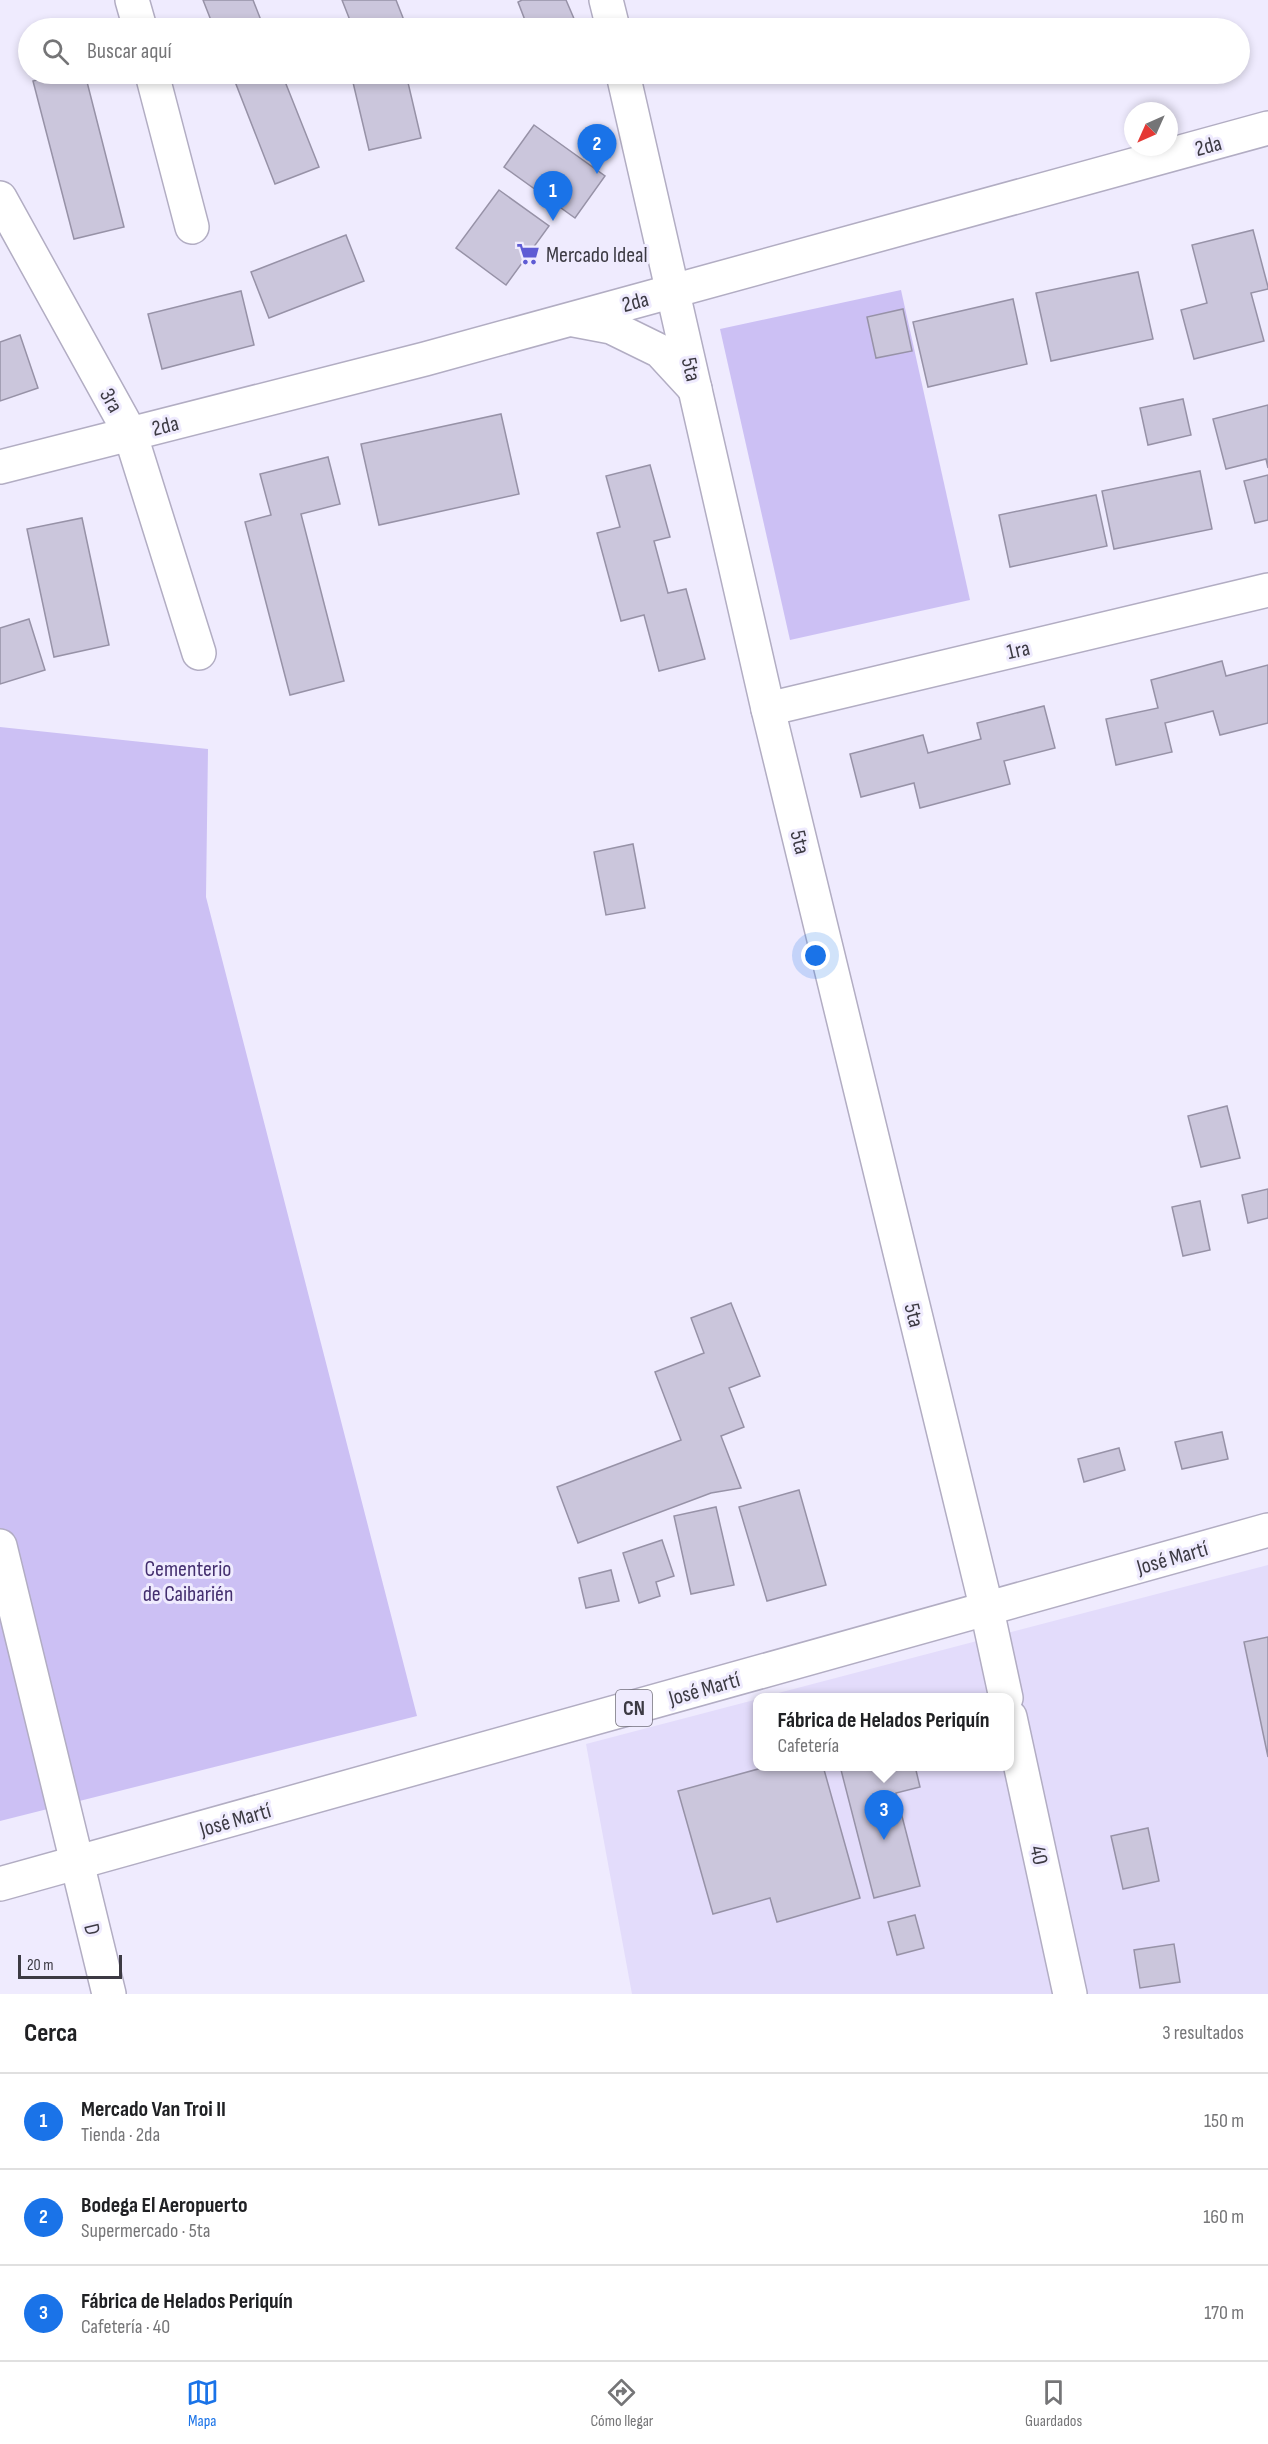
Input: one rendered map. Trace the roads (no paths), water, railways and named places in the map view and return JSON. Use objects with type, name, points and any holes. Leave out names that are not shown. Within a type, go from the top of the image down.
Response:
[{"type":"street","points":[[132,0],[137,18]]},
{"type":"street","points":[[606,0],[610,18]]},
{"type":"street","points":[[155,84],[192,227]]},
{"type":"street","name":"5ta","points":[[625,84],[768,709],[987,1610]]},
{"type":"street","name":"2da","points":[[0,467],[425,359],[1268,128]]},
{"type":"street","name":"3ra","points":[[0,198],[130,433],[199,653]]},
{"type":"street","points":[[570,319],[611,327],[660,351],[696,390]]},
{"type":"street","name":"1ra","points":[[768,709],[1268,590]]},
{"type":"street","name":"José Martí","points":[[0,1884],[1268,1530]]},
{"type":"street","name":"D","points":[[0,1546],[109,1994]]},
{"type":"street","points":[[987,1610],[1005,1693]]},
{"type":"street","name":"40","points":[[1014,1735],[1070,1994]]},
{"type":"place","name":"Bodega El Aeropuerto","points":[[597,174]]},
{"type":"place","name":"Mercado Van Troi II","points":[[553,221]]},
{"type":"place","name":"Mercado Ideal","points":[[528,254]]},
{"type":"place","name":"Fábrica de Helados Periquín","points":[[884,1840]]},
{"type":"park label","name":"Cementerio de Caibarién","points":[[188,1580]]}]
